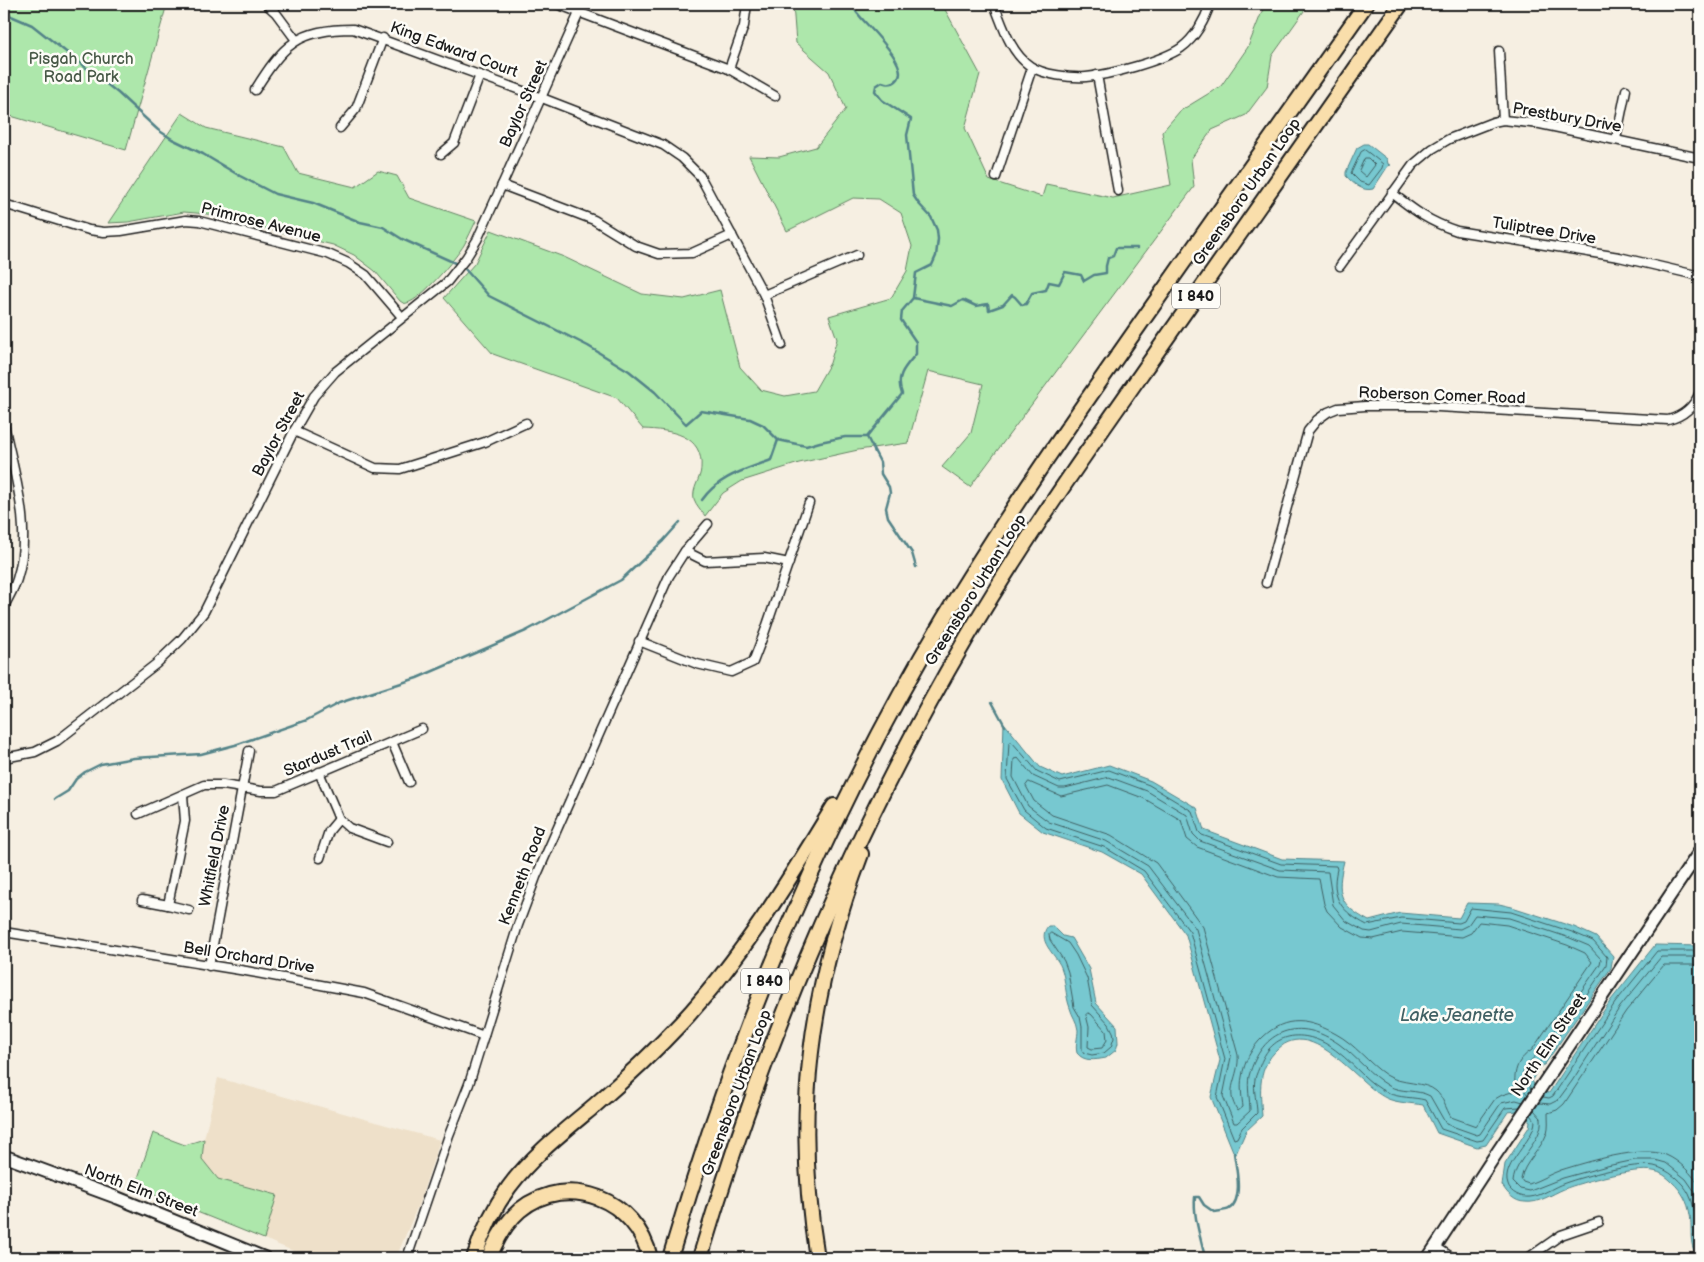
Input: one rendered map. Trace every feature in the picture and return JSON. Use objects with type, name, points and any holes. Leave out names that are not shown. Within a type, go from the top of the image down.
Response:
[{"type":"highway","name":"Greensboro Urban Loop","points":[[670,1258],[717,1109],[764,982],[818,859],[889,715],[956,599],[1028,486],[1366,4]]},
{"type":"highway","name":"Greensboro Urban Loop","points":[[700,1258],[742,1127],[781,1018],[844,871],[890,776],[967,636],[1027,539],[1087,450],[1401,4]]},
{"type":"highway","points":[[474,1258],[491,1216],[501,1198],[518,1175],[544,1149],[619,1084],[663,1042],[701,1000],[738,954],[788,881],[889,715]]},
{"type":"highway","points":[[817,1258],[808,1184],[806,1128],[808,1071],[814,1022],[827,959],[843,903],[890,776]]},
{"type":"highway","points":[[489,1258],[501,1233],[521,1210],[538,1199],[568,1193],[599,1197],[618,1208],[634,1223],[640,1232],[650,1258]]},
{"type":"main road","name":"North Elm Street","points":[[1428,1258],[1543,1083],[1700,852]]},
{"type":"main road","name":"North Elm Street","points":[[4,1156],[108,1194],[265,1258]]},
{"type":"street","points":[[266,4],[296,40]]},
{"type":"street","points":[[557,4],[729,70],[774,96]]},
{"type":"street","name":"Baylor Street","points":[[4,758],[35,752],[57,741],[156,664],[182,639],[204,612],[294,431],[314,396],[335,372],[447,282],[477,240],[583,4]]},
{"type":"street","points":[[729,70],[744,26],[747,4]]},
{"type":"street","points":[[994,4],[1012,46],[1032,68],[1062,76],[1077,77],[1098,75],[1158,59],[1181,48],[1197,32],[1210,4]]},
{"type":"street","name":"King Edward Court","points":[[255,90],[278,58],[296,40],[307,34],[330,29],[353,29],[383,38],[663,145],[682,158],[700,176],[764,295],[782,345]]},
{"type":"street","points":[[340,128],[356,109],[383,38]]},
{"type":"street","points":[[1499,51],[1503,120]]},
{"type":"street","points":[[996,177],[1032,68]]},
{"type":"street","points":[[441,154],[454,143],[480,75]]},
{"type":"street","points":[[1098,75],[1118,190]]},
{"type":"street","points":[[1616,139],[1626,90]]},
{"type":"street","name":"Prestbury Drive","points":[[1340,266],[1413,165],[1432,149],[1449,139],[1493,122],[1503,120],[1540,124],[1700,158]]},
{"type":"street","points":[[502,185],[594,220],[636,246],[659,254],[692,253],[732,235]]},
{"type":"street","name":"Tuliptree Drive","points":[[1392,194],[1420,216],[1457,231],[1618,257],[1700,276]]},
{"type":"street","name":"Primrose Avenue","points":[[4,204],[89,230],[104,232],[186,220],[199,221],[328,254],[348,263],[366,275],[402,317]]},
{"type":"street","points":[[764,295],[856,255]]},
{"type":"street","name":"Roberson Comer Road","points":[[1266,583],[1308,431],[1316,420],[1328,412],[1338,408],[1411,406],[1668,420],[1688,410],[1695,403],[1700,392]]},
{"type":"street","points":[[294,431],[375,468],[387,470],[400,469],[485,442],[526,423]]},
{"type":"street","points":[[4,424],[22,512],[24,537],[23,556],[17,581],[4,607]]},
{"type":"street","points":[[639,641],[697,664],[731,672],[753,662],[809,503]]},
{"type":"street","name":"Kenneth Road","points":[[406,1258],[469,1084],[518,925],[536,877],[669,576],[685,551],[708,524]]},
{"type":"street","points":[[685,551],[705,562],[764,558],[789,563]]},
{"type":"street","name":"Stardust Trail","points":[[138,814],[204,785],[223,785],[261,791],[276,791],[422,729]]},
{"type":"street","points":[[392,742],[409,782]]},
{"type":"street","name":"Whitfield Drive","points":[[209,966],[249,752]]},
{"type":"street","points":[[319,772],[339,820],[349,828],[387,842]]},
{"type":"street","points":[[168,905],[185,821],[183,795]]},
{"type":"street","points":[[320,858],[329,830],[339,820]]},
{"type":"street","points":[[142,900],[189,910]]},
{"type":"street","name":"Bell Orchard Drive","points":[[4,932],[364,992],[484,1036]]},
{"type":"street","points":[[1528,1258],[1561,1235],[1599,1222]]},
{"type":"street","points":[[1436,1247],[1453,1258]]},
{"type":"shaded area","points":[[218,1078],[440,1140],[419,1203],[396,1258],[310,1258],[264,1239],[277,1195],[218,1179],[202,1159],[204,1139]]},
{"type":"green space","name":"Pisgah Church Road Park","points":[[4,4],[167,4],[126,150],[4,114]]},
{"type":"green space","points":[[793,4],[942,4],[980,74],[965,128],[989,180],[1042,197],[1046,184],[1113,198],[1171,185],[1162,132],[1180,111],[1221,86],[1248,47],[1265,4],[1309,4],[1272,56],[1267,87],[1246,115],[1212,130],[1191,159],[1194,187],[970,487],[942,467],[971,433],[983,384],[928,371],[908,443],[858,450],[799,463],[742,481],[723,493],[705,516],[694,499],[694,491],[701,469],[697,448],[691,441],[674,433],[643,429],[617,398],[493,354],[444,298],[475,263],[491,230],[564,257],[642,294],[684,299],[720,290],[740,367],[761,390],[785,396],[814,391],[830,363],[837,339],[829,316],[891,298],[907,271],[912,246],[901,213],[879,199],[853,198],[787,231],[749,156],[779,157],[816,147],[846,109],[829,72],[796,43]]},
{"type":"green space","points":[[182,113],[206,128],[284,147],[298,173],[355,187],[378,171],[397,176],[409,198],[476,221],[464,245],[454,259],[429,287],[413,300],[405,303],[400,301],[375,271],[354,255],[333,245],[207,214],[184,212],[128,222],[108,223]]},
{"type":"green space","points":[[153,1133],[185,1145],[204,1139],[202,1159],[218,1179],[277,1195],[264,1239],[135,1187]]},
{"type":"water","points":[[1368,144],[1387,159],[1388,164],[1391,165],[1388,166],[1373,189],[1369,190],[1361,188],[1346,176],[1357,148]]},
{"type":"water","name":"Lake Jeanette","points":[[1004,723],[1040,767],[1062,777],[1109,765],[1151,781],[1197,808],[1204,830],[1282,859],[1344,861],[1340,882],[1342,897],[1351,909],[1369,921],[1400,913],[1459,918],[1467,903],[1499,904],[1574,927],[1596,937],[1613,956],[1611,968],[1545,1064],[1538,1069],[1532,1080],[1536,1088],[1543,1092],[1549,1093],[1611,1000],[1655,945],[1700,946],[1700,1257],[1693,1249],[1691,1220],[1686,1201],[1676,1185],[1661,1174],[1645,1170],[1622,1173],[1572,1186],[1535,1202],[1521,1202],[1514,1199],[1502,1185],[1505,1164],[1529,1127],[1530,1121],[1517,1111],[1508,1112],[1486,1145],[1477,1147],[1437,1133],[1423,1105],[1399,1102],[1386,1098],[1374,1091],[1320,1046],[1306,1041],[1292,1041],[1278,1049],[1266,1064],[1261,1080],[1262,1116],[1246,1131],[1235,1156],[1211,1097],[1220,1060],[1186,935],[1141,874],[1102,852],[1043,832],[1019,813],[1002,780]]},
{"type":"water","points":[[1048,926],[1053,926],[1063,936],[1071,938],[1089,969],[1096,1003],[1117,1026],[1118,1043],[1116,1050],[1106,1058],[1086,1059],[1077,1053],[1078,1033],[1076,1021],[1068,1003],[1064,977],[1061,967],[1045,942],[1045,931]]},
{"type":"waterway","points":[[465,269],[489,296],[588,346],[629,371],[655,392],[686,424],[701,411],[750,419],[763,425],[778,440],[806,446],[845,437],[867,437],[902,394],[900,377],[916,354],[916,342],[901,320],[902,311],[913,298],[916,273],[932,265],[936,256],[938,239],[937,230],[931,217],[913,195],[907,135],[911,119],[882,100],[875,91],[876,86],[882,82],[890,83],[897,80],[900,74],[898,65],[886,46],[857,13],[853,4]]},
{"type":"waterway","points":[[4,13],[32,25],[118,93],[158,130],[172,139],[275,194],[313,203],[360,222],[383,227],[402,239],[455,263]]},
{"type":"waterway","points":[[913,298],[952,306],[963,300],[976,306],[988,304],[989,310],[1003,305],[1012,295],[1022,305],[1026,304],[1032,293],[1046,290],[1049,282],[1059,284],[1065,272],[1081,275],[1084,281],[1094,275],[1106,273],[1108,258],[1113,256],[1116,248],[1137,248]]},
{"type":"waterway","points":[[867,437],[880,462],[881,474],[889,487],[890,493],[886,508],[888,517],[912,553],[916,567]]},
{"type":"waterway","points":[[702,500],[724,479],[771,460],[778,440]]},
{"type":"waterway","points":[[55,799],[68,791],[76,779],[85,772],[101,764],[134,758],[201,754],[235,745],[307,720],[339,703],[417,678],[526,631],[621,580],[663,541],[680,522]]},
{"type":"waterway","points":[[992,702],[1005,726]]},
{"type":"waterway","points":[[1205,1258],[1196,1220],[1195,1197],[1199,1197],[1204,1205],[1214,1212],[1228,1210],[1234,1205],[1238,1191],[1234,1153]]}]
